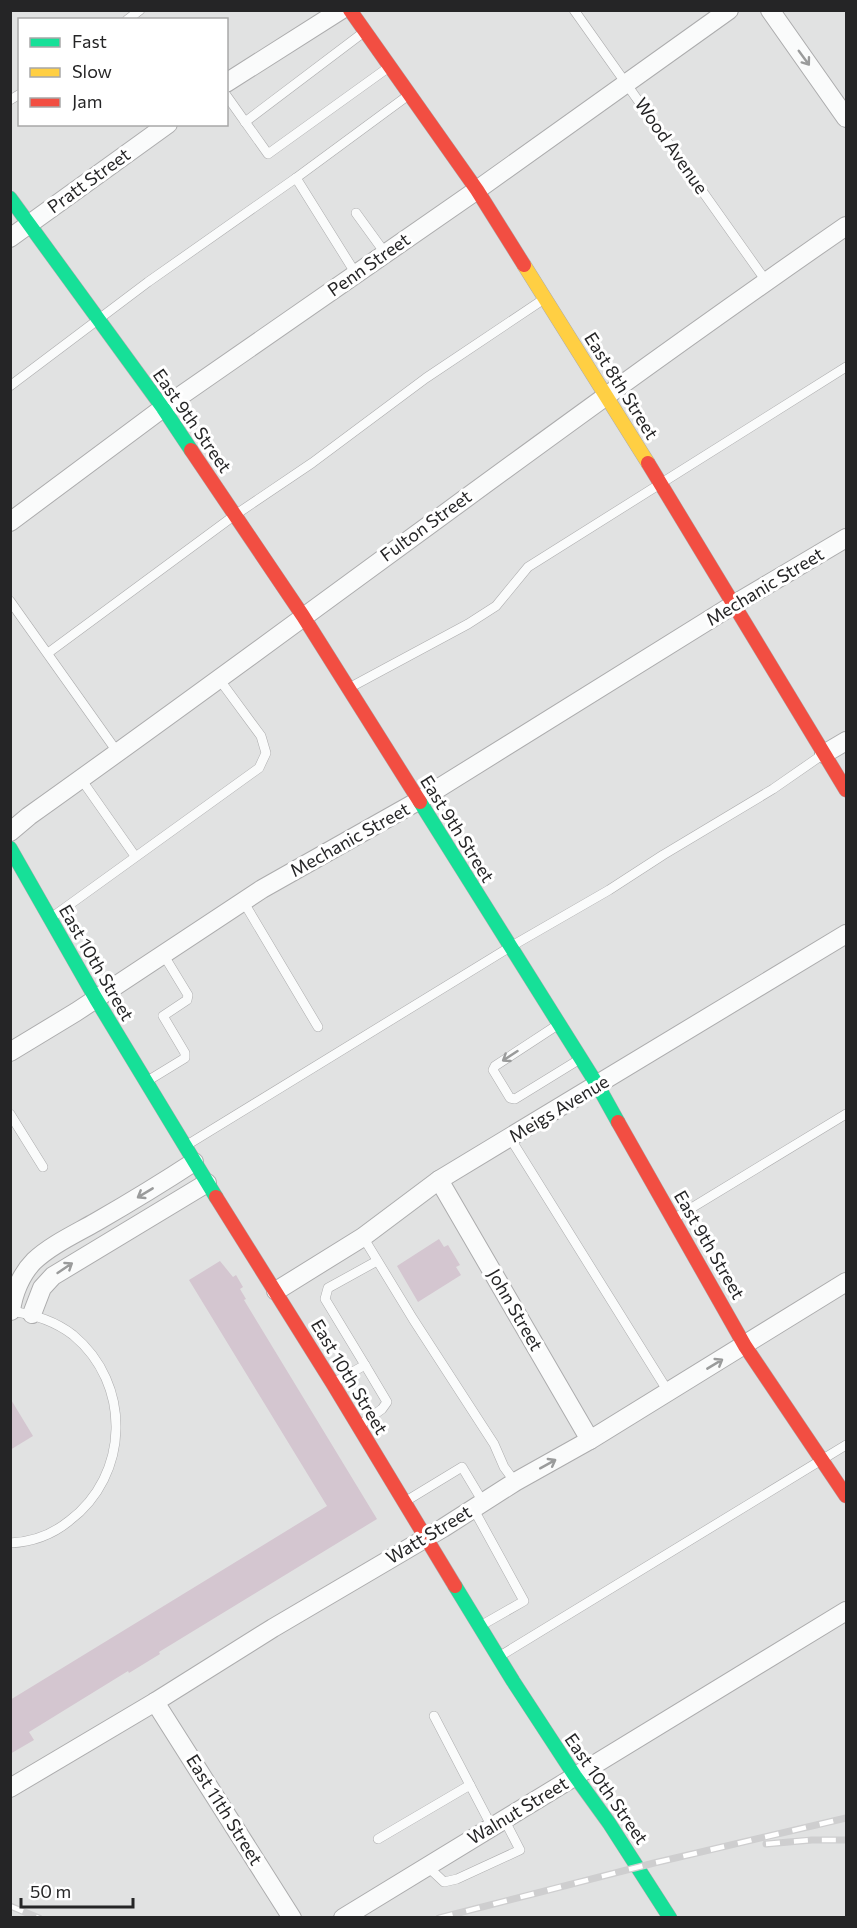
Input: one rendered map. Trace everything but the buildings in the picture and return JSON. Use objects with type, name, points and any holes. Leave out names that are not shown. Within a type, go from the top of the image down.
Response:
[{"type":"main road","name":"East 8th Street","points":[[350,10],[477,190],[606,395],[846,790]]},
{"type":"main road","name":"East 9th Street","points":[[10,198],[163,408],[303,616],[598,1086],[745,1346],[846,1496]]},
{"type":"main road","name":"East 10th Street","points":[[10,848],[96,999],[498,1657],[574,1776],[615,1832],[670,1917]]},
{"type":"street","points":[[228,82],[341,10]]},
{"type":"street","name":"Penn Street","points":[[10,522],[163,408],[477,190],[729,10]]},
{"type":"street","points":[[770,10],[846,118]]},
{"type":"street","name":"Pratt Street","points":[[10,238],[165,126]]},
{"type":"street","name":"Fulton Street","points":[[10,832],[606,395],[846,226]]},
{"type":"street","name":"Mechanic Street","points":[[10,1052],[96,999],[243,901],[418,801],[733,605],[846,538]]},
{"type":"street","points":[[824,754],[846,741]]},
{"type":"street","name":"Meigs Avenue","points":[[276,1291],[363,1237],[439,1180],[846,934]]},
{"type":"street","points":[[11,1311],[12,1300],[25,1272],[34,1262],[190,1154]]},
{"type":"street","name":"John Street","points":[[439,1180],[590,1440]]},
{"type":"street","points":[[32,1314],[42,1288],[53,1276],[207,1183]]},
{"type":"street","name":"Watt Street","points":[[10,1788],[515,1482],[669,1393],[846,1282]]},
{"type":"street","name":"Walnut Street","points":[[343,1917],[846,1611]]},
{"type":"street","name":"East 11th Street","points":[[155,1702],[292,1917]]},
{"type":"lane","name":"Wood Avenue","points":[[574,10],[766,281]]},
{"type":"lane","points":[[245,122],[364,32]]},
{"type":"lane","points":[[228,98],[268,154],[391,66]]},
{"type":"lane","points":[[10,386],[148,282],[410,94]]},
{"type":"lane","points":[[296,178],[356,274]]},
{"type":"lane","points":[[356,213],[385,254]]},
{"type":"lane","points":[[48,653],[235,515],[312,464],[426,378],[545,298]]},
{"type":"lane","points":[[348,688],[468,624],[496,606],[528,567],[846,367]]},
{"type":"lane","points":[[10,601],[15,616],[48,653],[118,753]]},
{"type":"lane","points":[[50,919],[259,768],[266,753],[261,736],[219,679]]},
{"type":"lane","points":[[190,1154],[510,947],[609,890],[773,789],[824,754]]},
{"type":"lane","points":[[81,779],[135,856]]},
{"type":"lane","points":[[243,901],[318,1027]]},
{"type":"lane","points":[[147,1082],[185,1058],[185,1053],[163,1016],[188,1000],[188,996],[163,954]]},
{"type":"lane","points":[[559,1024],[495,1066],[493,1070],[510,1098],[515,1099],[581,1059]]},
{"type":"lane","points":[[10,1114],[43,1167]]},
{"type":"lane","points":[[673,1219],[846,1114]]},
{"type":"lane","points":[[510,1138],[669,1393]]},
{"type":"lane","points":[[363,1237],[494,1444],[504,1467],[515,1482]]},
{"type":"lane","points":[[358,1426],[382,1409],[387,1402],[325,1299],[328,1288],[377,1261]]},
{"type":"lane","points":[[10,1543],[42,1537],[62,1527],[80,1513],[95,1496],[106,1477],[114,1456],[117,1433],[116,1411],[111,1389],[102,1368],[88,1350],[62,1328],[32,1314],[11,1311]]},
{"type":"lane","points":[[333,1384],[365,1365]]},
{"type":"lane","points":[[498,1657],[846,1445]]},
{"type":"lane","points":[[404,1502],[462,1467],[524,1601],[480,1626]]},
{"type":"lane","points":[[427,1866],[444,1882],[457,1879],[520,1850],[470,1785],[435,1716]]},
{"type":"lane","points":[[378,1839],[470,1785]]},
{"type":"railway","points":[[439,1918],[654,1863],[846,1818]]},
{"type":"railway","points":[[766,1844],[846,1840]]},
{"type":"railway","points":[[10,1906],[39,1918]]},
{"type":"traffic: fast","points":[[10,198],[191,450]]},
{"type":"traffic: fast","points":[[420,802],[598,1086],[618,1122]]},
{"type":"traffic: fast","points":[[10,848],[96,999],[216,1197]]},
{"type":"traffic: fast","points":[[455,1586],[513,1681],[670,1918]]},
{"type":"traffic: slow","points":[[524,265],[648,463]]},
{"type":"traffic: jam","points":[[350,10],[477,190],[524,265]]},
{"type":"traffic: jam","points":[[191,450],[303,616],[420,802]]},
{"type":"traffic: jam","points":[[648,463],[846,790]]},
{"type":"traffic: jam","points":[[618,1122],[745,1346],[846,1496]]},
{"type":"traffic: jam","points":[[216,1197],[455,1586]]}]
